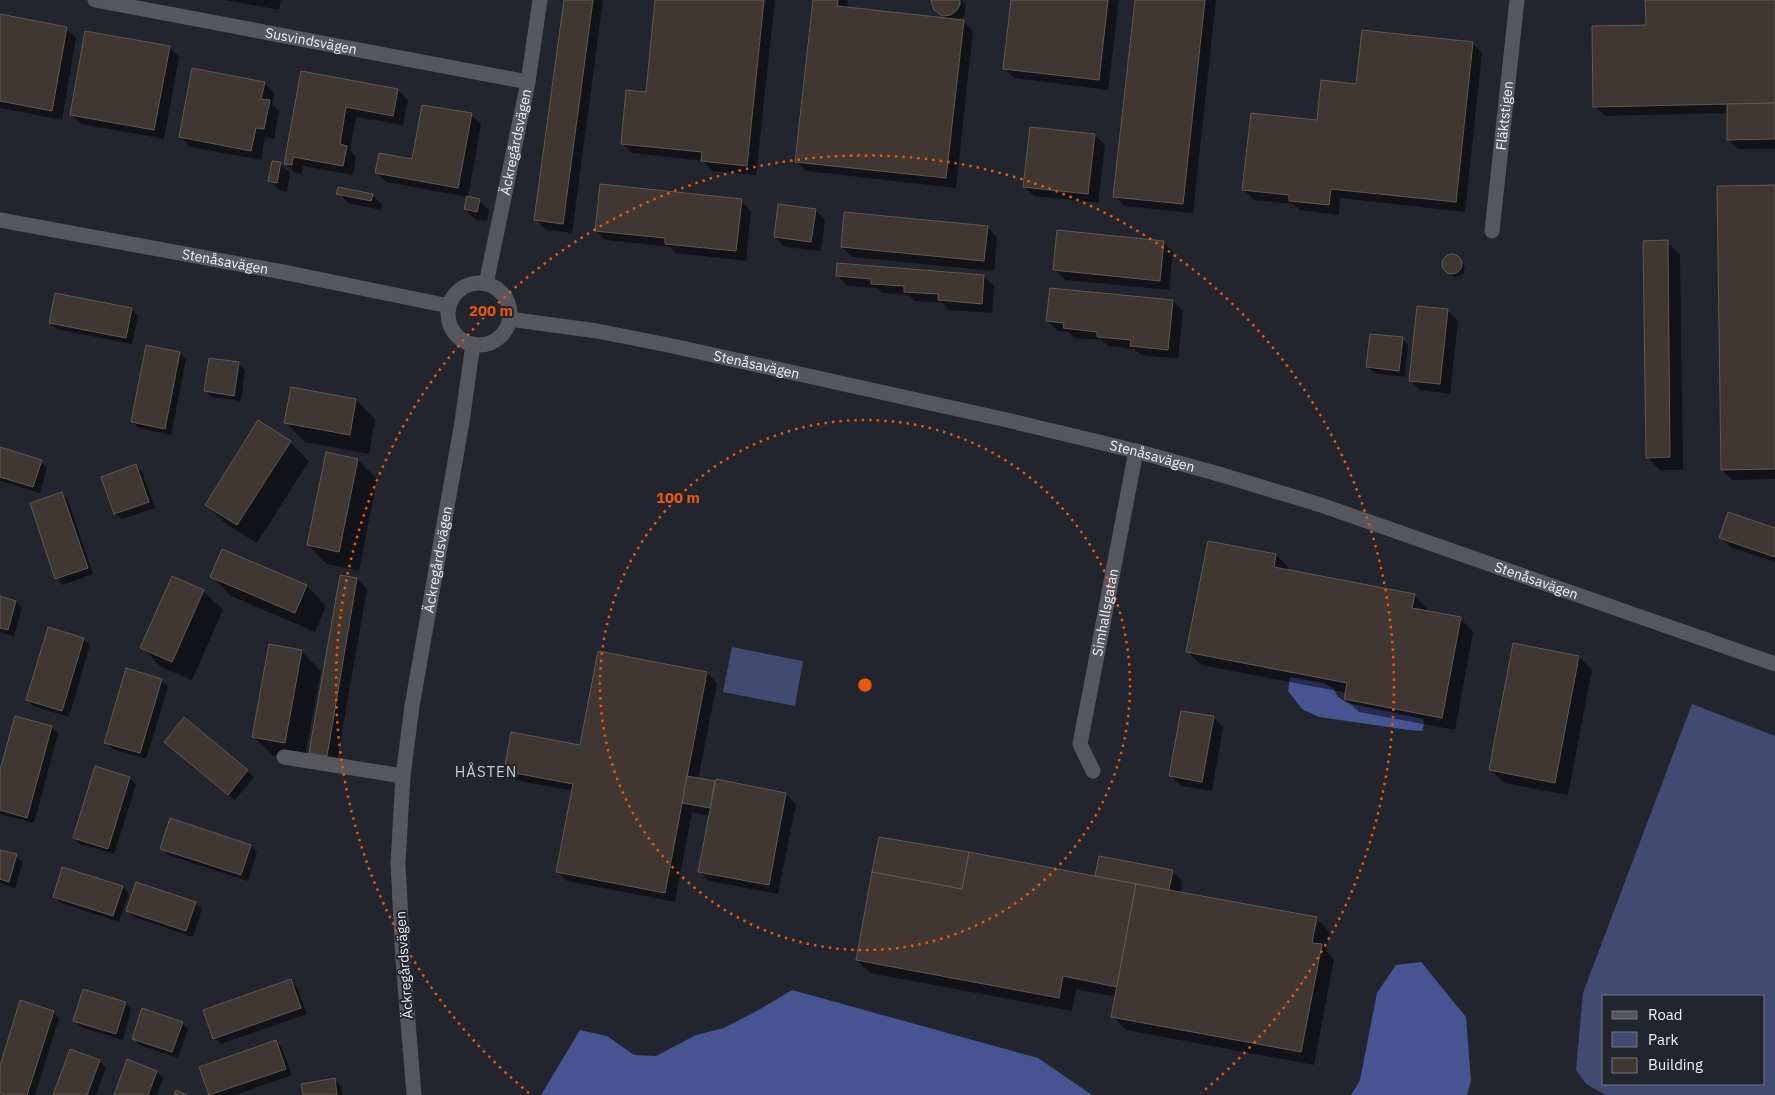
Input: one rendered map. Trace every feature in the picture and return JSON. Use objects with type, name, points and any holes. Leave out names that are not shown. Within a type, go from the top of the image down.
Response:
[{"type":"street","name":"Susvindsvägen","points":[[95,0],[528,82]]},
{"type":"street","name":"Äckregårdsvägen","points":[[486,284],[528,82],[540,0]]},
{"type":"street","name":"Fläktstigen","points":[[1492,231],[1517,0]]},
{"type":"street","name":"Stenåsavägen","points":[[0,220],[283,272],[449,306]]},
{"type":"street","points":[[479,283],[486,284],[503,294],[509,306],[509,320],[505,331],[496,340],[485,344],[472,344],[461,339],[453,330],[449,318],[449,306],[455,294],[466,286],[479,283]]},
{"type":"street","name":"Stenåsavägen","points":[[509,320],[597,331],[668,344],[1007,420],[1222,474],[1321,505],[1775,664]]},
{"type":"street","name":"Äckregårdsvägen","points":[[414,1095],[398,871],[403,776],[412,706],[462,422],[472,344]]},
{"type":"street","name":"Simhallsgatan","points":[[1093,771],[1080,744],[1136,451]]},
{"type":"street","points":[[284,757],[403,776]]},
{"type":"green space","points":[[732,647],[803,661],[795,706],[723,692]]},
{"type":"green space","points":[[1692,704],[1775,736],[1775,1095],[1606,1095],[1586,1084],[1576,1070],[1583,993]]},
{"type":"shaded area","points":[[1290,677],[1324,683],[1334,689],[1337,696],[1347,703],[1423,719],[1422,731],[1319,717],[1302,709],[1288,691]]},
{"type":"shaded area","points":[[1421,962],[1466,1017],[1471,1081],[1467,1095],[1351,1095],[1360,1080],[1377,993],[1396,965]]},
{"type":"shaded area","points":[[792,990],[1038,1058],[1092,1095],[541,1095],[580,1030],[607,1036],[634,1055],[656,1056],[696,1035],[724,1028]]},
{"type":"building","points":[[564,0],[593,0],[563,224],[534,220]]},
{"type":"building","points":[[655,0],[764,0],[747,166],[701,161],[702,152],[621,144],[626,90],[646,92]]},
{"type":"building","points":[[813,0],[838,0],[837,6],[964,20],[946,178],[795,162]]},
{"type":"building","points":[[931,0],[960,0],[960,5],[951,15],[942,16],[934,10]]},
{"type":"building","points":[[1011,0],[1108,0],[1099,80],[1003,69]]},
{"type":"building","points":[[1135,0],[1205,0],[1183,204],[1113,197]]},
{"type":"building","points":[[1645,0],[1775,0],[1775,103],[1593,107],[1592,26],[1646,25]]},
{"type":"building","points":[[0,14],[67,27],[52,111],[0,101]]},
{"type":"building","points":[[1362,30],[1473,42],[1456,202],[1331,189],[1329,205],[1289,201],[1289,195],[1242,190],[1251,113],[1317,120],[1321,80],[1356,84]]},
{"type":"building","points":[[85,31],[170,46],[154,130],[70,115]]},
{"type":"building","points":[[192,68],[265,82],[261,99],[270,100],[264,129],[256,128],[251,151],[179,137]]},
{"type":"building","points":[[301,71],[398,89],[393,116],[346,107],[340,144],[347,146],[343,166],[293,157],[292,165],[284,164]]},
{"type":"building","points":[[1775,103],[1775,139],[1727,140],[1727,104]]},
{"type":"building","points":[[422,105],[472,113],[458,188],[375,173],[379,153],[412,159]]},
{"type":"building","points":[[1030,127],[1095,134],[1088,194],[1023,187]]},
{"type":"building","points":[[272,161],[281,162],[277,183],[268,181]]},
{"type":"building","points":[[600,184],[742,199],[736,251],[665,244],[665,238],[595,231]]},
{"type":"building","points":[[1775,185],[1775,469],[1721,470],[1717,186]]},
{"type":"building","points":[[338,187],[373,194],[371,201],[336,194]]},
{"type":"building","points":[[467,196],[480,199],[477,212],[464,209]]},
{"type":"building","points":[[778,204],[816,209],[811,242],[774,237]]},
{"type":"building","points":[[844,212],[988,226],[984,261],[841,247]]},
{"type":"building","points":[[1057,230],[1164,241],[1160,281],[1053,270]]},
{"type":"building","points":[[1668,240],[1670,457],[1646,458],[1643,241]]},
{"type":"building","points":[[1448,254],[1456,254],[1462,260],[1462,268],[1456,274],[1448,274],[1442,268],[1442,260]]},
{"type":"building","points":[[837,263],[984,275],[982,304],[938,300],[938,294],[904,292],[904,286],[871,284],[871,279],[836,276]]},
{"type":"building","points":[[1050,288],[1173,300],[1168,350],[1130,346],[1131,340],[1097,337],[1097,332],[1063,328],[1064,323],[1046,321]]},
{"type":"building","points":[[55,293],[132,308],[126,338],[49,323]]},
{"type":"building","points":[[1417,306],[1448,309],[1440,384],[1409,381]]},
{"type":"building","points":[[1370,334],[1403,337],[1399,371],[1366,367]]},
{"type":"building","points":[[146,345],[180,352],[165,429],[131,422]]},
{"type":"building","points":[[209,358],[239,362],[234,396],[204,391]]},
{"type":"building","points":[[291,387],[356,399],[350,435],[284,423]]},
{"type":"building","points":[[258,420],[291,441],[237,525],[205,505]]},
{"type":"building","points":[[0,447],[42,460],[33,487],[0,477]]},
{"type":"building","points":[[326,452],[358,459],[339,552],[307,545]]},
{"type":"building","points":[[136,464],[149,502],[114,514],[101,477]]},
{"type":"building","points":[[62,492],[88,568],[55,579],[30,503]]},
{"type":"building","points":[[1728,512],[1775,528],[1775,557],[1719,538]]},
{"type":"building","points":[[1208,541],[1276,554],[1274,567],[1415,594],[1412,608],[1461,617],[1442,718],[1344,699],[1347,683],[1186,652]]},
{"type":"building","points":[[222,549],[307,585],[295,613],[210,577]]},
{"type":"building","points":[[340,575],[357,578],[327,756],[309,753]]},
{"type":"building","points":[[172,576],[204,590],[172,662],[140,648]]},
{"type":"building","points":[[0,596],[16,601],[8,630],[0,628]]},
{"type":"building","points":[[48,627],[84,638],[62,711],[26,700]]},
{"type":"building","points":[[1513,643],[1579,656],[1555,783],[1489,770]]},
{"type":"building","points":[[269,644],[302,650],[285,743],[252,737]]},
{"type":"building","points":[[598,651],[707,672],[665,893],[556,872],[573,784],[504,771],[511,732],[580,745]]},
{"type":"building","points":[[126,668],[162,679],[140,753],[104,743]]},
{"type":"building","points":[[1181,711],[1214,716],[1202,782],[1169,776]]},
{"type":"building","points":[[15,716],[52,726],[27,818],[0,810],[0,770]]},
{"type":"building","points":[[184,717],[248,770],[228,795],[164,742]]},
{"type":"building","points":[[95,766],[130,777],[108,849],[73,838]]},
{"type":"building","points":[[687,776],[715,781],[710,808],[682,803]]},
{"type":"building","points":[[716,779],[786,793],[769,885],[698,872]]},
{"type":"building","points":[[170,818],[251,845],[241,875],[160,849]]},
{"type":"building","points":[[879,837],[969,852],[962,889],[872,872]]},
{"type":"building","points":[[0,850],[17,854],[9,882],[0,879]]},
{"type":"building","points":[[969,852],[1136,884],[1117,987],[1063,976],[1059,998],[856,960],[872,872],[962,889]]},
{"type":"building","points":[[1099,856],[1173,870],[1169,890],[1095,876]]},
{"type":"building","points":[[62,867],[123,886],[113,916],[53,897]]},
{"type":"building","points":[[136,882],[196,902],[186,931],[126,911]]},
{"type":"building","points":[[1136,884],[1317,917],[1312,943],[1322,944],[1301,1052],[1111,1017]]},
{"type":"building","points":[[291,979],[301,1008],[213,1039],[203,1010]]},
{"type":"building","points":[[83,989],[126,1002],[116,1034],[73,1021]]},
{"type":"building","points":[[20,1000],[54,1011],[27,1095],[5,1095],[0,1093],[0,1066]]},
{"type":"building","points":[[142,1008],[183,1022],[172,1052],[132,1039]]},
{"type":"building","points":[[276,1040],[286,1069],[209,1095],[199,1067]]},
{"type":"building","points":[[70,1049],[100,1060],[87,1095],[53,1095]]},
{"type":"building","points":[[127,1059],[157,1071],[148,1095],[114,1095]]},
{"type":"building","points":[[335,1078],[337,1095],[303,1095],[301,1084]]},
{"type":"building","points":[[176,1090],[187,1095],[174,1095]]},
{"type":"district","name":"HÅSTEN","points":[[486,771]]}]
